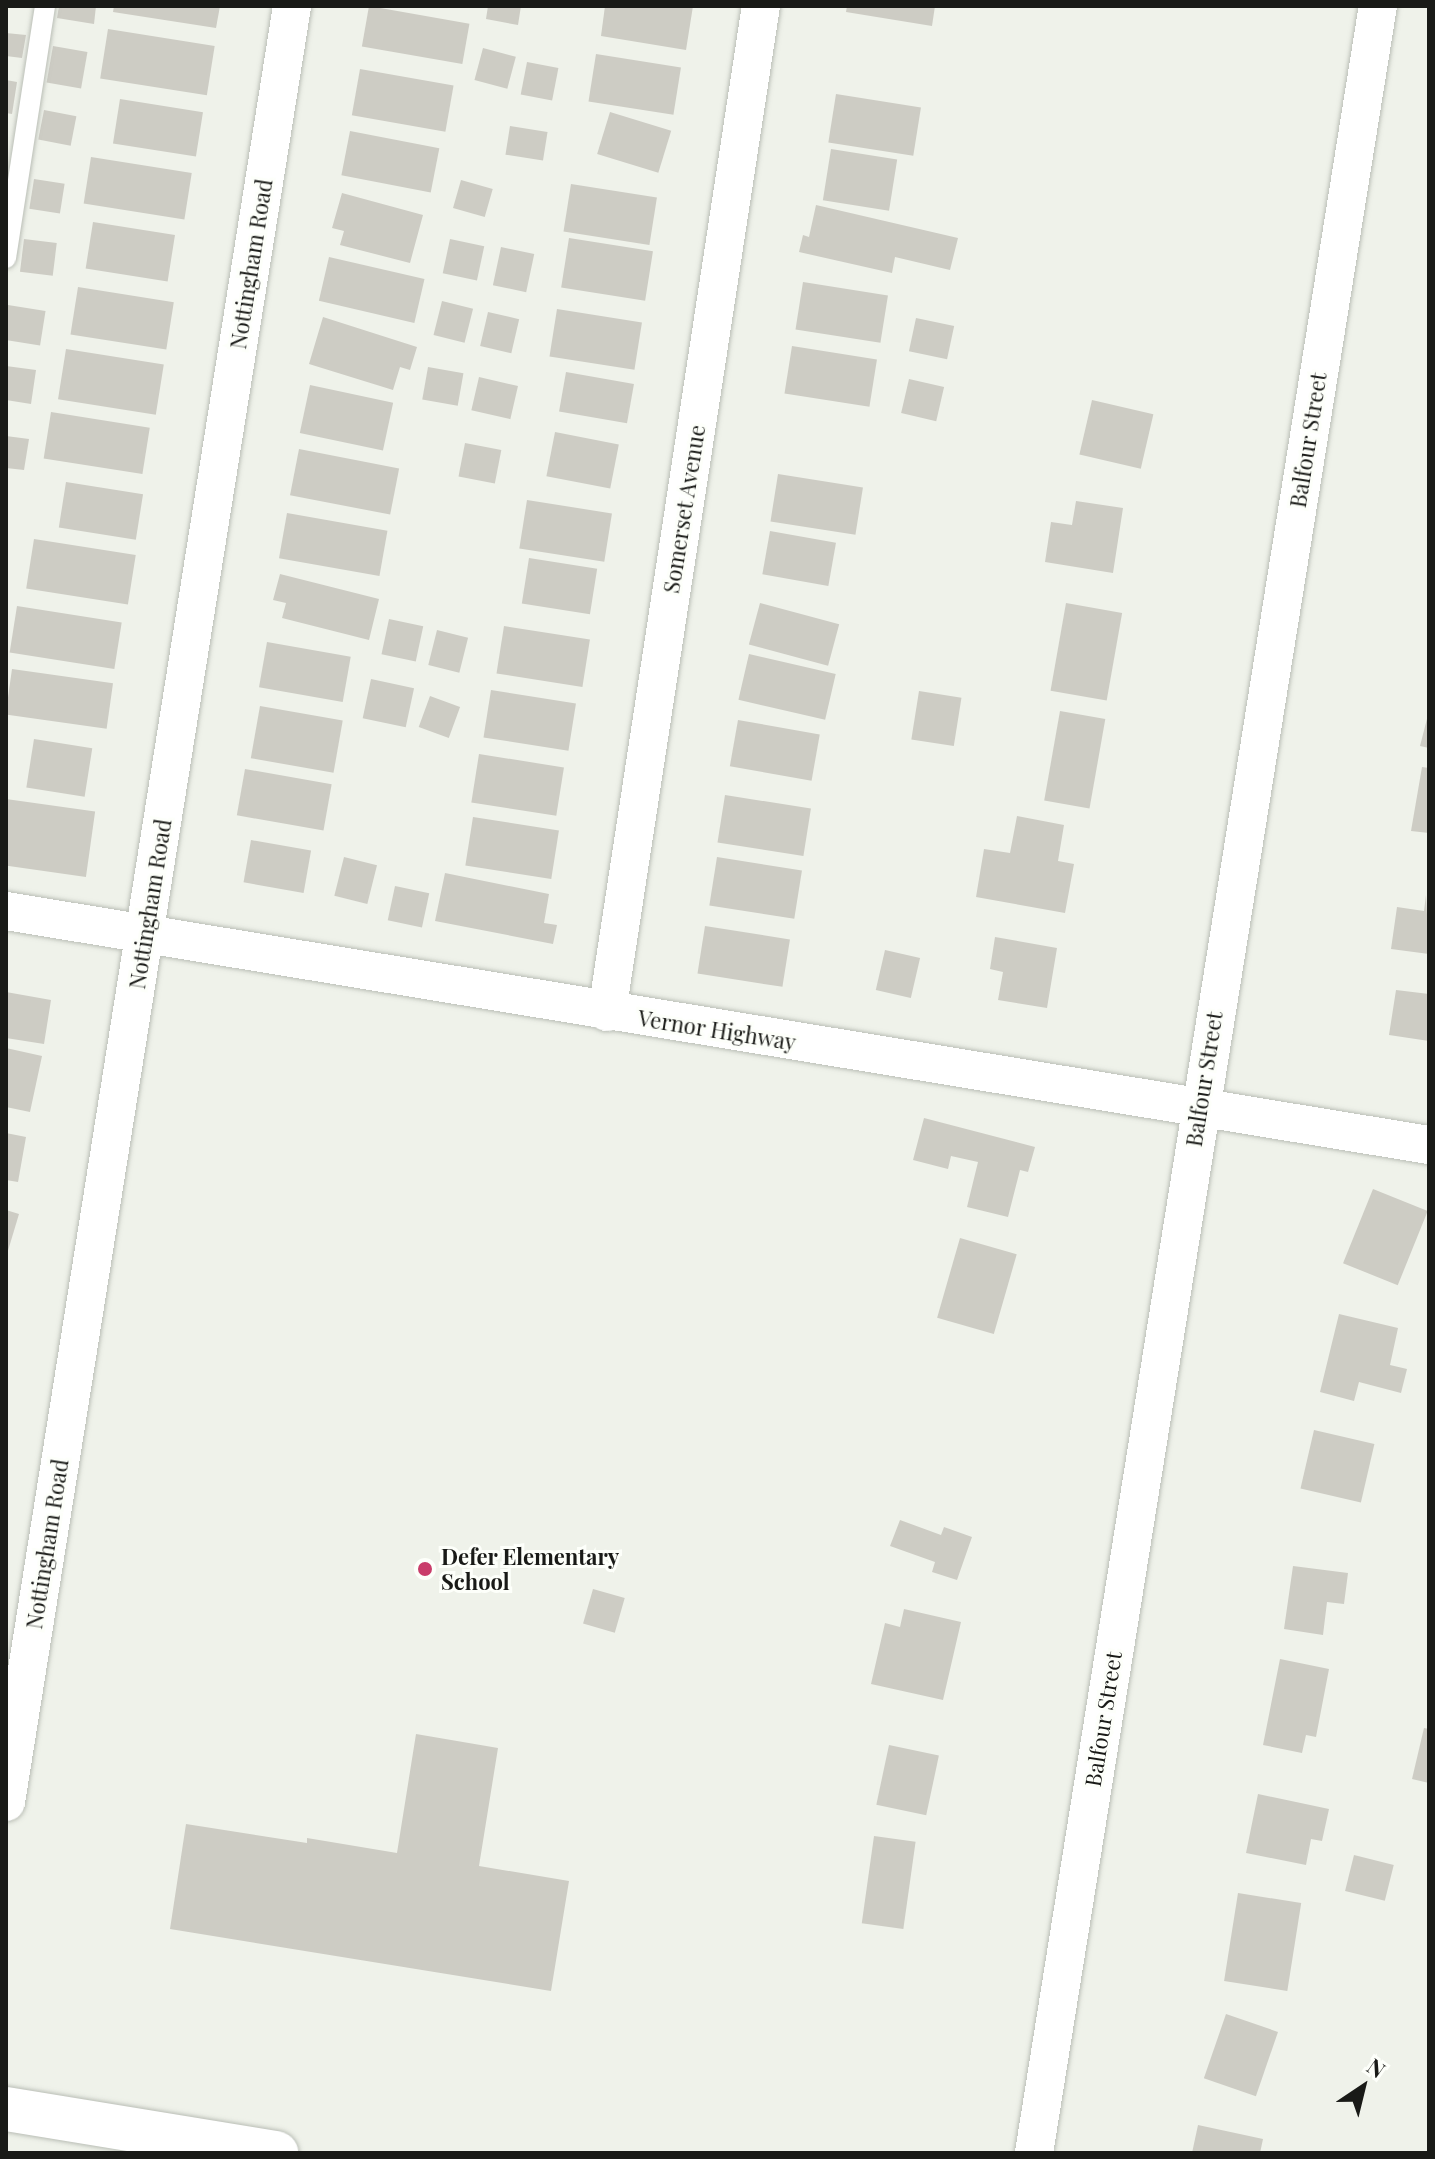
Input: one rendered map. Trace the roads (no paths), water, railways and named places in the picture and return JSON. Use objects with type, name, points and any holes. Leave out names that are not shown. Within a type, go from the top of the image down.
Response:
[{"type":"street","name":"Nottingham Road","points":[[6,1802],[292,6]]},
{"type":"street","name":"Somerset Avenue","points":[[607,1012],[761,6]]},
{"type":"street","name":"Balfour Street","points":[[1034,2153],[1378,6]]},
{"type":"street","name":"Vernor Highway","points":[[6,911],[1429,1145]]},
{"type":"street","points":[[6,2109],[276,2153]]},
{"type":"lane","points":[[6,258],[45,6]]},
{"type":"place","name":"Defer Elementary School","points":[[425,1569]]}]
